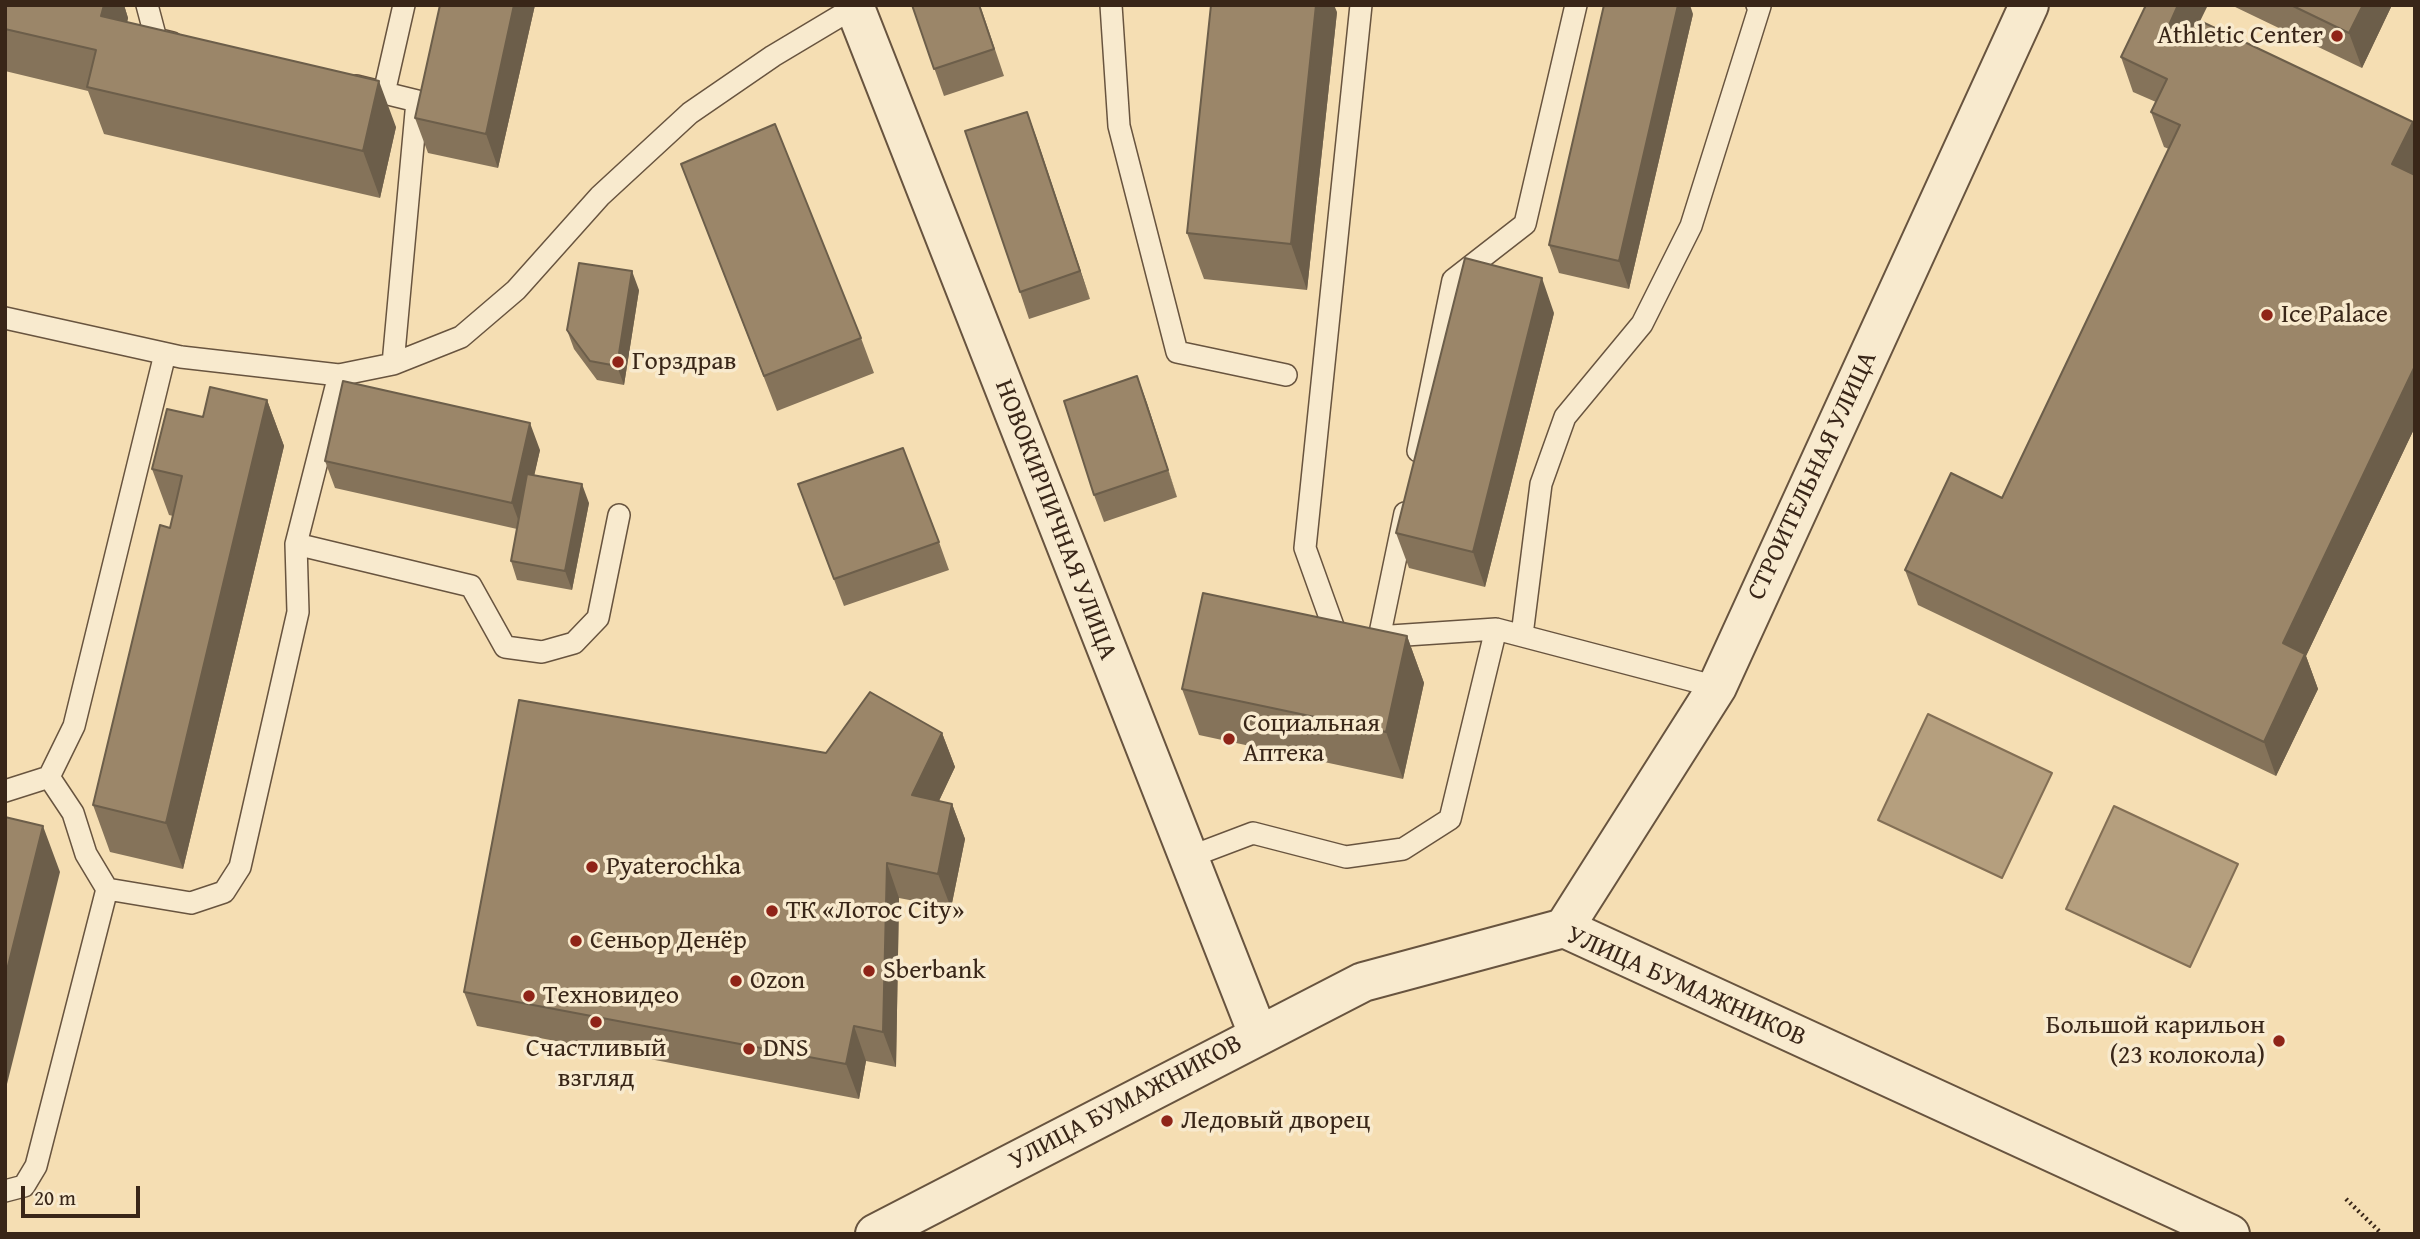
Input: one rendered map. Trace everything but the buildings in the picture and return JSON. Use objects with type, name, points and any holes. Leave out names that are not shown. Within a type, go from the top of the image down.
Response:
[{"type":"street","name":"СТРОИТЕЛЬНАЯ УЛИЦА","points":[[1564,928],[1717,687],[2029,5]]},
{"type":"street","name":"НОВОКИРПИЧНАЯ УЛИЦА","points":[[854,6],[1258,1034]]},
{"type":"street","name":"УЛИЦА БУМАЖНИКОВ","points":[[875,1234],[1363,982],[1564,928],[2230,1234]]},
{"type":"lane","points":[[147,5],[156,39],[196,48]]},
{"type":"lane","points":[[384,93],[404,5]]},
{"type":"lane","points":[[1111,5],[1119,126],[1177,352],[1286,375]]},
{"type":"lane","points":[[1333,626],[1305,548],[1361,5]]},
{"type":"lane","points":[[1415,466],[1453,280],[1525,224],[1576,5]]},
{"type":"lane","points":[[1522,635],[1541,484],[1565,417],[1642,324],[1691,226],[1760,6],[1757,5]]},
{"type":"lane","points":[[5,318],[165,354],[339,375],[393,364],[461,337],[516,290],[600,196],[690,113],[773,56],[854,6]]},
{"type":"lane","points":[[330,80],[417,100],[393,364]]},
{"type":"lane","points":[[5,791],[49,777],[74,726],[165,354]]},
{"type":"lane","points":[[107,889],[191,903],[224,892],[240,867],[298,611],[296,544],[339,375]]},
{"type":"lane","points":[[1379,638],[1409,492]]},
{"type":"lane","points":[[296,544],[471,586],[505,647],[542,652],[574,643],[598,618],[619,515]]},
{"type":"lane","points":[[1306,624],[1333,626],[1379,638],[1496,629],[1717,687]]},
{"type":"lane","points":[[1187,858],[1253,833],[1346,857],[1392,851],[1403,849],[1450,819],[1496,629]]},
{"type":"lane","points":[[5,1191],[24,1186],[36,1166],[107,889],[86,854],[73,813],[49,777]]},
{"type":"path","points":[[2346,1199],[2382,1234]]},
{"type":"shaded area","points":[[1928,714],[2052,773],[2002,878],[1878,820]]},
{"type":"shaded area","points":[[2114,806],[2238,864],[2190,967],[2066,909]]},
{"type":"place","name":"Athletic Center","points":[[2337,36]]},
{"type":"place","name":"Ice Palace","points":[[2267,315]]},
{"type":"place","name":"Горздрав","points":[[618,362]]},
{"type":"place","name":"Социальная Аптека","points":[[1229,739]]},
{"type":"place","name":"Pyaterochka","points":[[592,867]]},
{"type":"place","name":"ТК «Лотос City»","points":[[772,911]]},
{"type":"place","name":"Сеньор Денёр","points":[[576,941]]},
{"type":"place","name":"Sberbank","points":[[869,971]]},
{"type":"place","name":"Ozon","points":[[736,981]]},
{"type":"place","name":"Техновидео","points":[[529,996]]},
{"type":"place","name":"Счастливый взгляд","points":[[596,1022]]},
{"type":"place","name":"Большой карильон (23 колокола)","points":[[2279,1041]]},
{"type":"place","name":"DNS","points":[[749,1049]]},
{"type":"place","name":"Ледовый дворец","points":[[1167,1121]]}]
